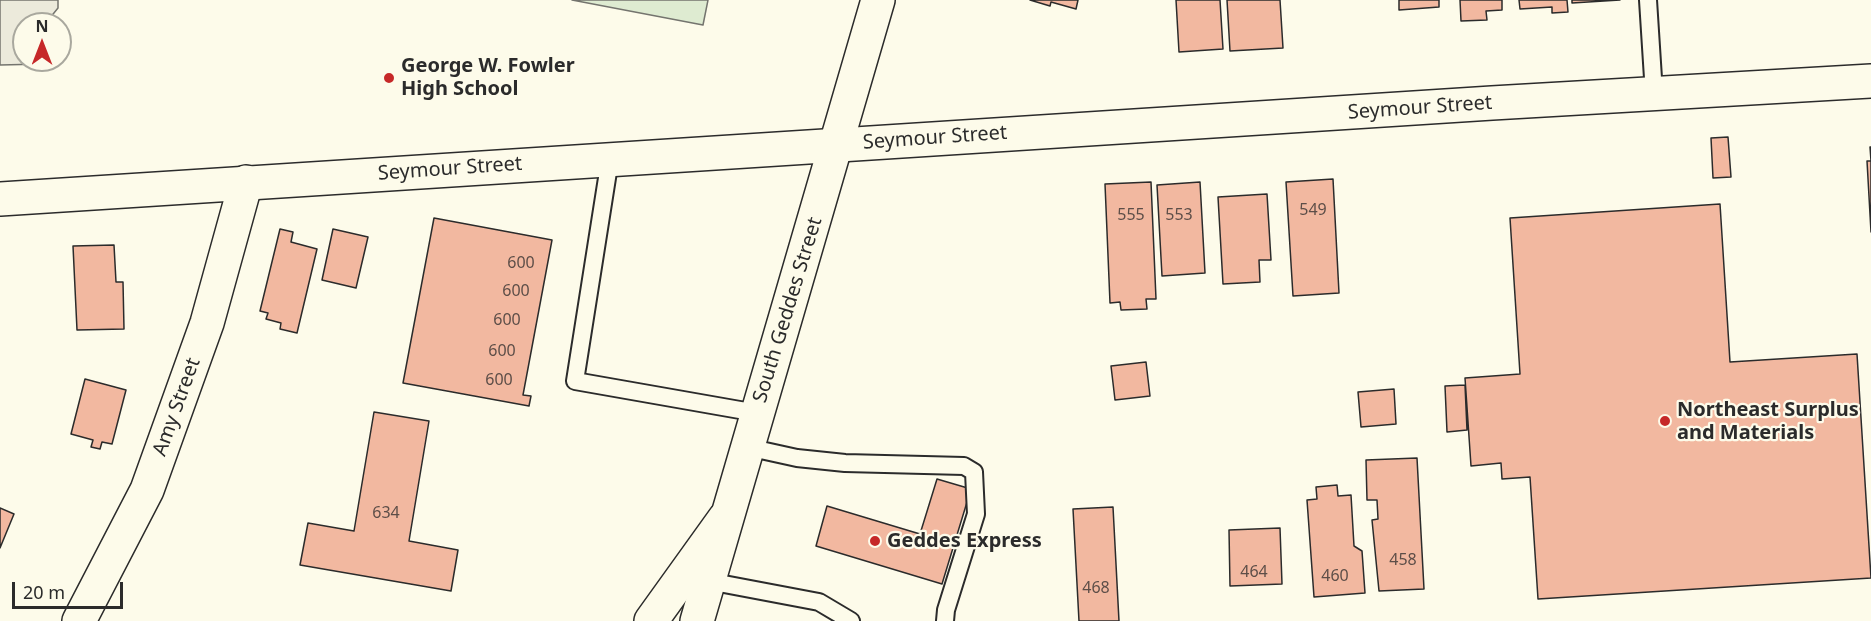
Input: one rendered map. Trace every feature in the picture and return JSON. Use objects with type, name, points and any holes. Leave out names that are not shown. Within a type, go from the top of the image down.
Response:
[{"type":"street","name":"South Geddes Street","points":[[697,621],[878,0]]},
{"type":"street","name":"Seymour Street","points":[[0,198],[1871,81]]},
{"type":"street","name":"Amy Street","points":[[79,621],[147,490],[207,323],[246,182]]},
{"type":"street","points":[[651,621],[726,516]]},
{"type":"lane","points":[[1648,0],[1654,94]]},
{"type":"lane","points":[[610,159],[575,381],[757,413]]},
{"type":"lane","points":[[747,447],[797,458],[845,463],[964,466],[974,472],[976,514],[946,610],[945,621]]},
{"type":"lane","points":[[708,581],[819,602],[851,621]]},
{"type":"green space","points":[[572,0],[708,0],[703,25]]},
{"type":"shaded area","points":[[0,0],[58,0],[58,8],[55,12],[12,12],[12,65],[0,65]]},
{"type":"building","points":[[1030,0],[1078,0],[1076,9],[1051,2],[1050,6]]},
{"type":"building","points":[[1176,0],[1220,0],[1223,49],[1179,52]]},
{"type":"building","points":[[1227,0],[1280,0],[1283,48],[1230,51]]},
{"type":"building","points":[[1399,0],[1439,0],[1439,7],[1399,10]]},
{"type":"building","points":[[1460,0],[1502,0],[1502,10],[1486,11],[1487,20],[1461,21]]},
{"type":"building","points":[[1519,0],[1567,0],[1568,12],[1552,13],[1552,7],[1520,9]]},
{"type":"building","points":[[1572,0],[1620,0],[1572,3]]},
{"type":"building","points":[[1728,137],[1731,177],[1713,178],[1711,138]]},
{"type":"building","points":[[1867,161],[1871,161],[1871,232]]},
{"type":"building","points":[[1333,179],[1339,293],[1293,296],[1286,182]]},
{"type":"building","points":[[1151,182],[1156,299],[1146,299],[1147,309],[1121,310],[1120,302],[1110,303],[1105,184]]},
{"type":"building","points":[[1200,182],[1205,273],[1162,276],[1157,185]]},
{"type":"building","points":[[1267,194],[1271,260],[1259,260],[1260,282],[1223,284],[1218,197]]},
{"type":"building","name":"Northeast Surplus and Materials","points":[[1720,204],[1730,362],[1857,354],[1871,578],[1538,599],[1530,477],[1502,479],[1501,463],[1471,466],[1465,378],[1520,374],[1510,218]]},
{"type":"building","points":[[434,218],[552,240],[523,395],[531,396],[529,406],[403,383]]},
{"type":"building","points":[[280,229],[293,232],[291,242],[317,249],[297,333],[280,329],[281,323],[266,319],[268,313],[260,311]]},
{"type":"building","points":[[333,229],[368,237],[356,288],[322,280]]},
{"type":"building","points":[[114,245],[116,282],[123,282],[124,329],[77,330],[73,246]]},
{"type":"building","points":[[1146,362],[1150,396],[1115,400],[1111,366]]},
{"type":"building","points":[[85,379],[126,390],[112,444],[102,442],[100,449],[91,447],[93,440],[71,434]]},
{"type":"building","points":[[1465,385],[1467,430],[1447,432],[1445,386]]},
{"type":"building","points":[[1394,389],[1396,424],[1361,427],[1358,392]]},
{"type":"building","points":[[374,412],[429,421],[409,541],[458,550],[451,591],[300,565],[308,523],[354,531]]},
{"type":"building","points":[[1417,458],[1424,589],[1379,591],[1372,520],[1378,519],[1377,500],[1367,500],[1366,460]]},
{"type":"building","points":[[937,479],[971,489],[942,584],[816,546],[827,506],[920,534]]},
{"type":"building","points":[[1337,485],[1338,496],[1351,495],[1354,546],[1362,551],[1365,593],[1314,597],[1307,500],[1317,499],[1316,487]]},
{"type":"building","points":[[1113,507],[1119,621],[1079,621],[1073,509]]},
{"type":"building","points":[[0,508],[14,514],[0,548]]},
{"type":"building","points":[[1280,528],[1282,584],[1230,586],[1229,530]]},
{"type":"place","name":"George W. Fowler High School","points":[[389,78]]},
{"type":"place","name":"Northeast Surplus and Materials","points":[[1665,421]]},
{"type":"place","name":"Geddes Express","points":[[875,541]]}]
